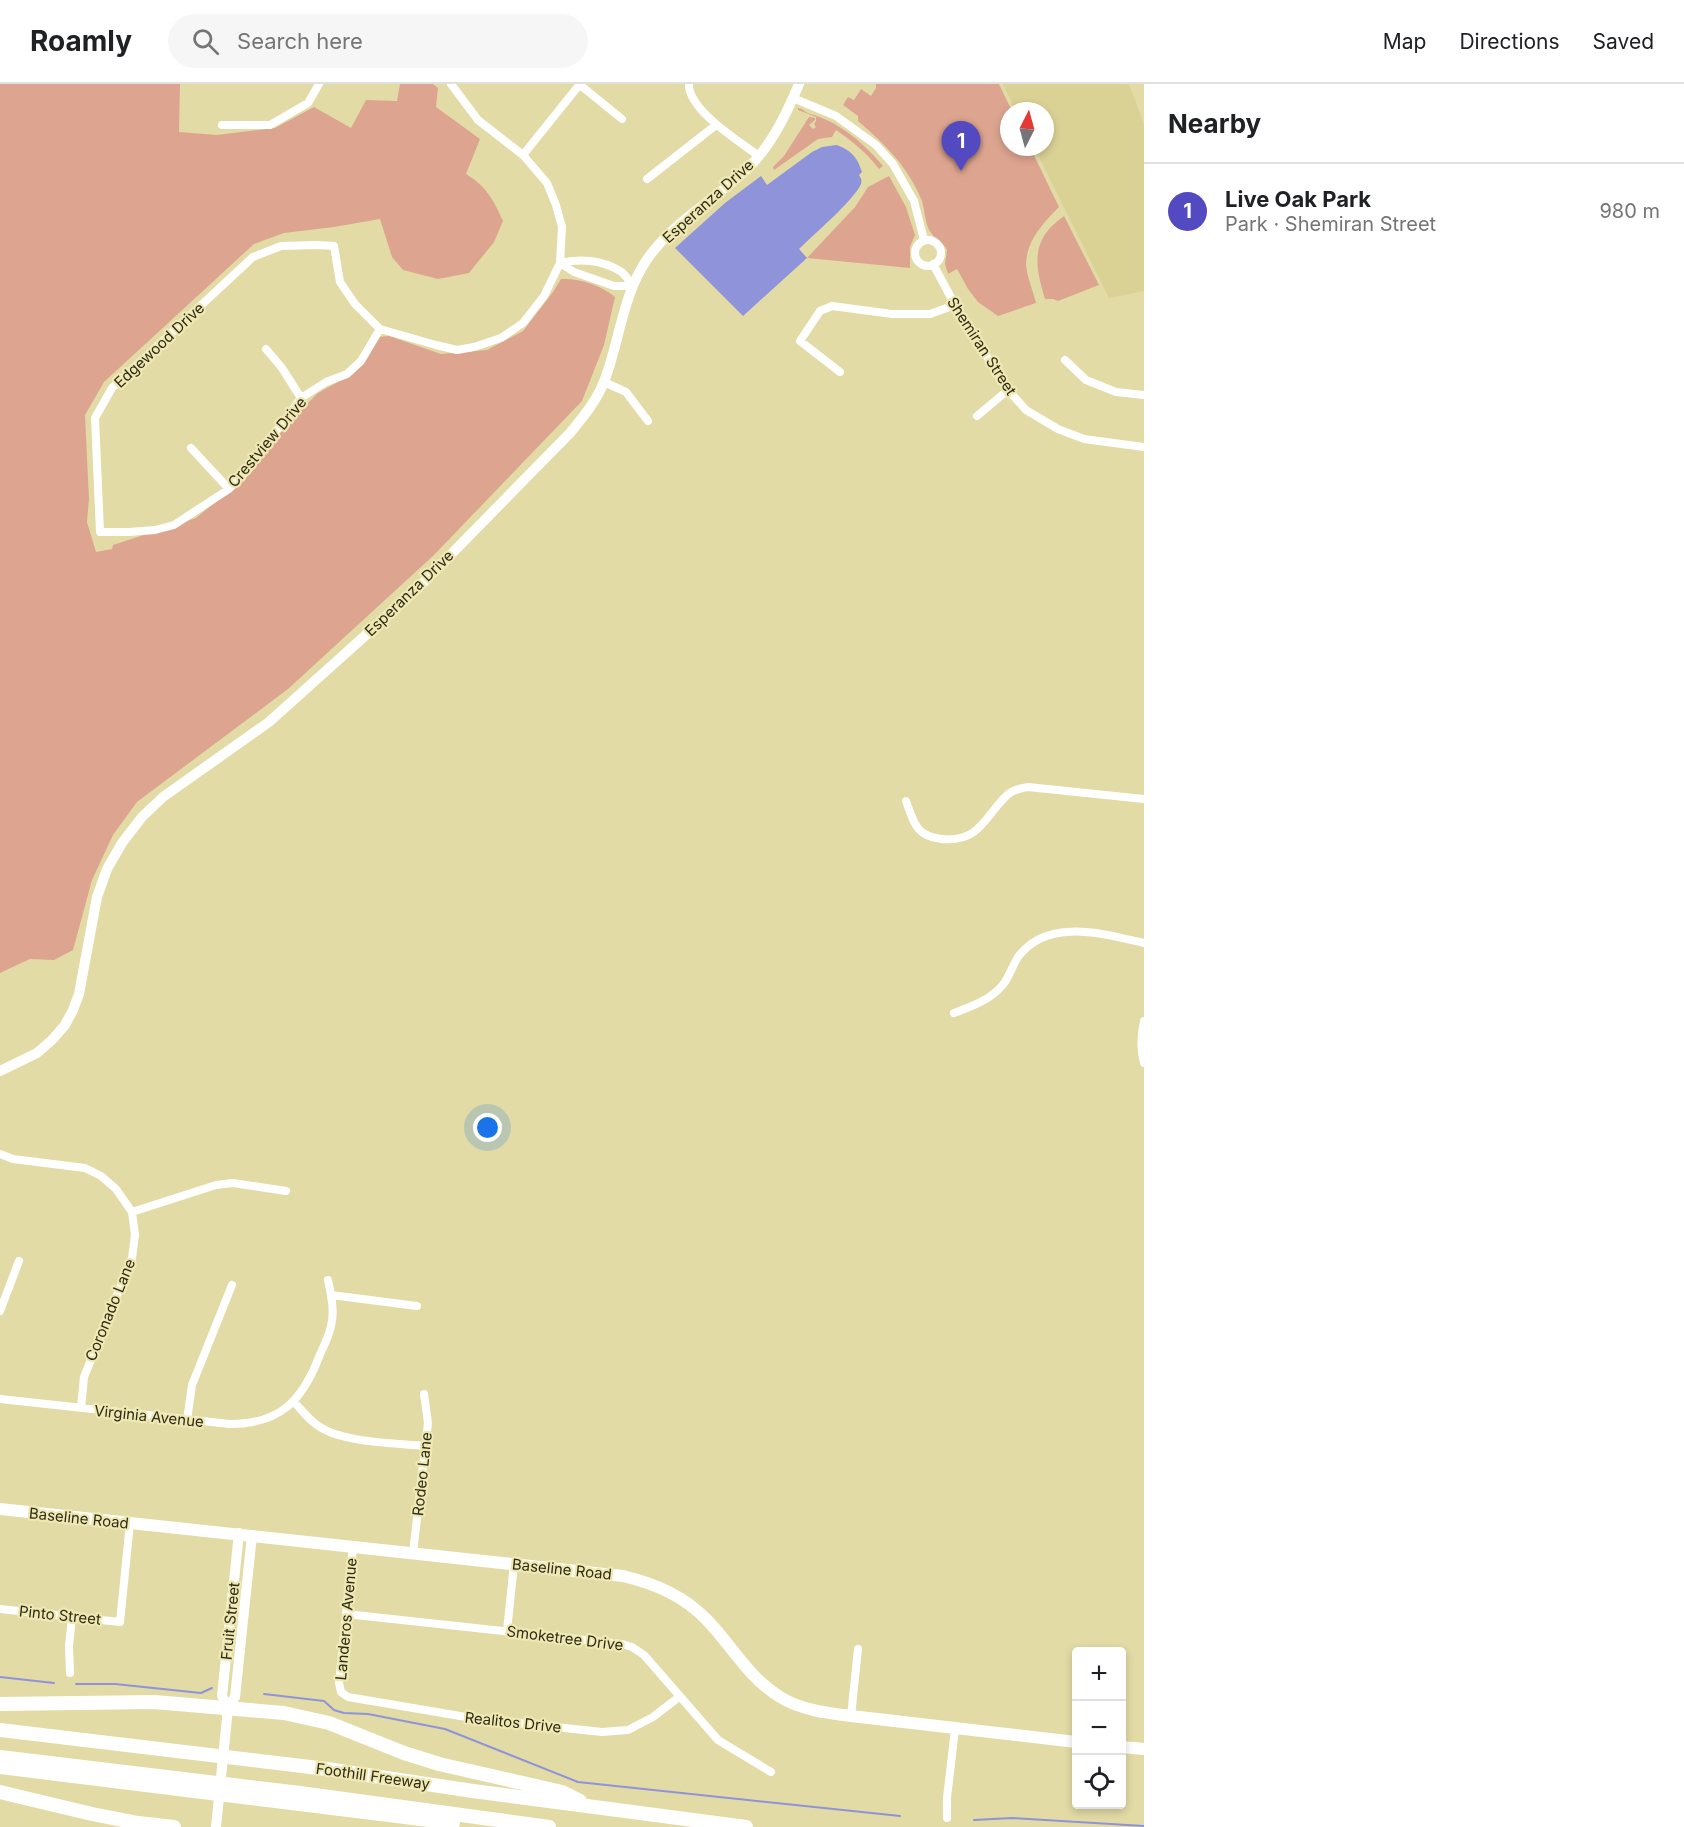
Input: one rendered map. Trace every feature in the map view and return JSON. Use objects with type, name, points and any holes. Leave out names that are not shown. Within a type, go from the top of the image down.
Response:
[{"type":"highway","points":[[0,1704],[154,1702],[284,1713],[329,1723],[430,1761],[562,1792],[593,1807]]},
{"type":"highway","name":"Foothill Freeway","points":[[0,1730],[316,1767],[746,1827]]},
{"type":"highway","points":[[0,1738],[364,1782],[687,1827]]},
{"type":"highway","points":[[0,1757],[310,1794],[549,1827]]},
{"type":"highway","points":[[0,1767],[480,1827]]},
{"type":"highway","points":[[0,1792],[92,1814],[174,1827]]},
{"type":"main road","name":"Esperanza Drive","points":[[0,1071],[37,1053],[52,1040],[69,1017],[79,994],[100,888],[107,869],[122,843],[142,818],[164,797],[269,722],[416,590],[570,433],[584,416],[604,382],[633,286],[648,259],[665,239],[709,199],[735,180],[759,156],[771,141],[799,84]]},
{"type":"main road","name":"Baseline Road","points":[[0,1509],[623,1576],[649,1582],[682,1599],[707,1620],[750,1672],[764,1685],[781,1697],[817,1711],[1072,1741]]},
{"type":"main road","name":"Fruit Street","points":[[228,1708],[222,1696],[239,1533]]},
{"type":"main road","name":"Fruit Street","points":[[216,1827],[228,1708],[235,1697],[252,1535]]},
{"type":"main road","points":[[1126,1747],[1144,1749]]},
{"type":"street","points":[[222,125],[270,125],[308,103],[319,84]]},
{"type":"street","points":[[380,329],[458,350],[501,338],[523,323],[544,296],[560,263],[562,227],[547,183],[523,155],[478,120],[452,84]]},
{"type":"street","points":[[523,155],[580,84],[622,119]]},
{"type":"street","points":[[689,84],[689,90],[701,109],[716,125],[759,156]]},
{"type":"street","name":"Shemiran Street","points":[[793,98],[836,116],[876,145],[893,164],[914,201],[924,240]]},
{"type":"street","points":[[647,179],[716,125]]},
{"type":"street","name":"Shemiran Street","points":[[924,240],[936,242],[941,248],[941,256],[933,264],[923,265],[916,258],[915,250],[924,240]]},
{"type":"street","name":"Edgewood Drive","points":[[100,532],[95,418],[112,388],[253,257],[281,246],[334,246],[340,282],[355,304],[380,329]]},
{"type":"street","points":[[560,263],[577,259],[597,262],[622,272],[633,286]]},
{"type":"street","points":[[589,276],[585,266],[590,261]]},
{"type":"street","points":[[560,263],[574,272],[614,286],[633,286]]},
{"type":"street","name":"Shemiran Street","points":[[933,264],[955,305],[1008,390],[1026,410],[1058,429],[1084,439],[1144,447]]},
{"type":"street","points":[[840,372],[800,341],[820,310],[832,306],[892,314],[930,314],[955,305]]},
{"type":"street","name":"Crestview Drive","points":[[100,532],[155,530],[174,525],[230,489],[248,470],[301,398],[326,382],[347,374],[361,361],[380,329]]},
{"type":"street","points":[[266,350],[282,368],[301,398]]},
{"type":"street","points":[[1065,360],[1086,380],[1116,392],[1144,395]]},
{"type":"street","points":[[604,382],[626,392],[648,421]]},
{"type":"street","points":[[977,416],[1008,390]]},
{"type":"street","points":[[191,448],[230,489]]},
{"type":"street","points":[[906,801],[914,824],[919,831],[926,836],[954,840],[975,832],[1010,792],[1028,787],[1144,799]]},
{"type":"street","points":[[954,1012],[974,1006],[990,997],[1005,981],[1024,950],[1037,940],[1050,935],[1063,932],[1092,932],[1144,943]]},
{"type":"street","points":[[1144,1021],[1141,1034],[1141,1055],[1144,1063]]},
{"type":"street","points":[[0,1154],[13,1159],[85,1168],[101,1176],[116,1189],[132,1212],[216,1185],[233,1183],[286,1191]]},
{"type":"street","name":"Coronado Lane","points":[[81,1408],[84,1377],[132,1258],[135,1235],[132,1212]]},
{"type":"street","points":[[0,1311],[19,1261]]},
{"type":"street","points":[[328,1280],[332,1326],[310,1380],[294,1402],[316,1425],[332,1433],[425,1446]]},
{"type":"street","points":[[187,1420],[192,1385],[232,1285]]},
{"type":"street","points":[[331,1295],[417,1306]]},
{"type":"street","name":"Rodeo Lane","points":[[413,1553],[428,1423],[424,1394]]},
{"type":"street","name":"Virginia Avenue","points":[[0,1400],[230,1424],[250,1424],[271,1416],[294,1402]]},
{"type":"street","name":"Pinto Street","points":[[0,1609],[120,1622],[130,1523]]},
{"type":"street","name":"Landeros Avenue","points":[[340,1692],[353,1547]]},
{"type":"street","points":[[507,1631],[514,1564]]},
{"type":"street","name":"Smoketree Drive","points":[[346,1614],[622,1644],[632,1647],[644,1655],[718,1740],[771,1772]]},
{"type":"street","points":[[70,1673],[69,1646],[72,1617]]},
{"type":"street","points":[[851,1716],[858,1649]]},
{"type":"street","name":"Realitos Drive","points":[[340,1692],[348,1698],[472,1718],[602,1732],[628,1730],[653,1717],[679,1697]]},
{"type":"street","points":[[947,1818],[955,1729]]},
{"type":"shaded area","points":[[0,84],[180,84],[179,132],[217,135],[275,128],[314,107],[351,128],[366,100],[397,101],[400,84],[433,84],[438,88],[436,107],[480,139],[466,174],[489,194],[503,221],[494,242],[469,273],[438,279],[403,270],[392,257],[380,219],[284,233],[254,244],[104,382],[85,415],[89,499],[87,522],[96,552],[112,549],[113,545],[196,518],[236,485],[277,434],[318,393],[347,377],[379,337],[389,336],[441,354],[487,350],[523,331],[561,279],[590,283],[615,297],[604,345],[582,401],[434,555],[288,689],[137,802],[113,835],[92,880],[73,950],[54,960],[30,959],[0,973]]},
{"type":"shaded area","points":[[876,84],[999,84],[1008,102],[1000,102],[1000,156],[1034,156],[1059,207],[1032,240],[1027,256],[1026,265],[1036,303],[998,316],[978,302],[957,269],[948,274],[945,264],[947,250],[929,230],[917,189],[903,167],[886,147],[858,121],[858,116],[843,105],[848,97],[854,100],[861,89],[871,96]]},
{"type":"shaded area","points":[[1003,84],[1129,84],[1144,124],[1144,291],[1109,298],[1038,156],[1054,156],[1054,102],[1012,102]]},
{"type":"shaded area","points":[[798,108],[840,127],[868,149],[883,166],[879,169],[859,148],[836,130],[832,137],[818,139],[774,170],[773,167],[784,156],[809,117],[815,120],[809,125],[813,129],[816,127],[814,124],[816,117],[798,110]]},
{"type":"shaded area","points":[[889,176],[906,207],[915,235],[910,247],[910,268],[807,258],[855,207],[868,187]]},
{"type":"shaded area","points":[[1064,216],[1099,285],[1058,301],[1045,299],[1037,263],[1041,243],[1046,234]]},
{"type":"water","points":[[837,145],[856,158],[862,172],[859,175],[861,184],[842,207],[799,249],[807,258],[743,316],[675,248],[725,203],[761,176],[767,185],[812,152],[822,147]]},
{"type":"waterway","points":[[0,1677],[54,1683]]},
{"type":"waterway","points":[[76,1684],[115,1684],[201,1693],[212,1688]]},
{"type":"waterway","points":[[264,1694],[324,1701],[334,1710],[344,1713],[368,1714],[445,1729],[578,1782],[900,1816]]},
{"type":"waterway","points":[[974,1820],[1012,1818],[1144,1826]]},
{"type":"place","name":"Live Oak Park","points":[[961,171]]}]
